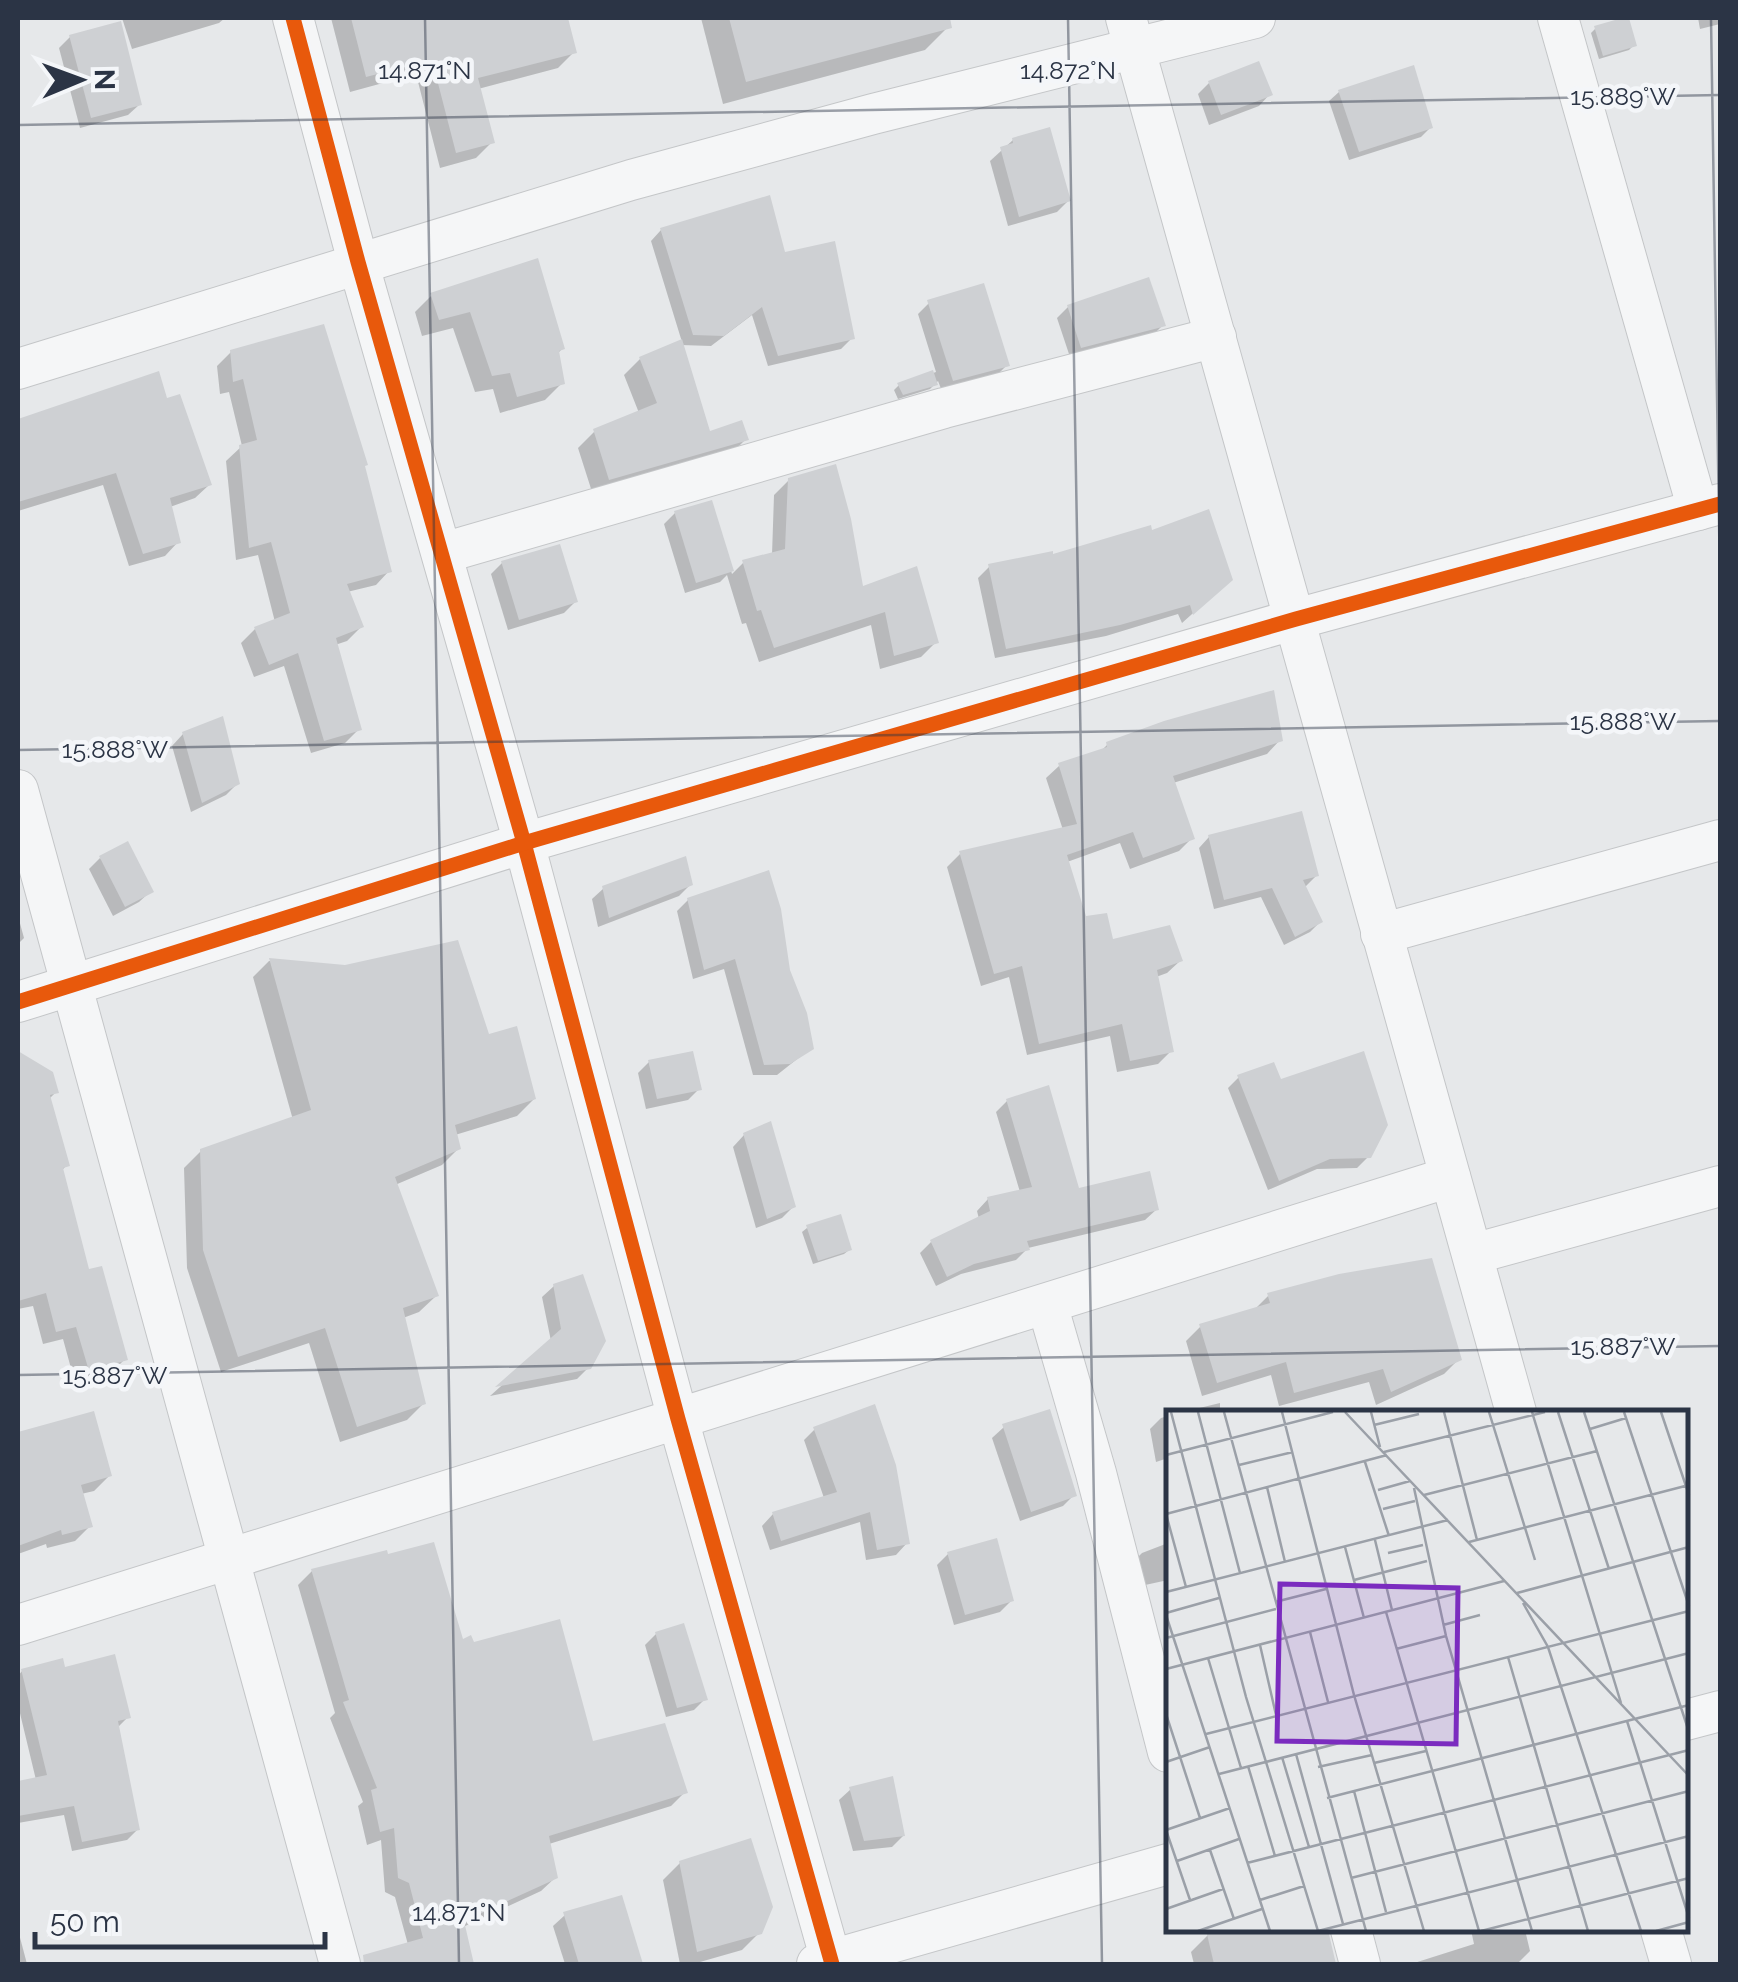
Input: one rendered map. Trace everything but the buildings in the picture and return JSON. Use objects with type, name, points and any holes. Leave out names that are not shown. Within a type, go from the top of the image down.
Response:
[{"type":"street","points":[[293,18],[358,262],[524,843],[827,1963],[1166,1865]]},
{"type":"street","points":[[18,369],[358,262],[631,180],[873,114],[1130,34],[1255,18]]},
{"type":"street","points":[[18,1002],[524,843],[1296,618],[1709,507],[1558,18]]},
{"type":"street","points":[[1130,34],[1515,1410]]},
{"type":"street","points":[[443,553],[944,408],[1216,337]]},
{"type":"street","points":[[18,790],[340,1964]]},
{"type":"street","points":[[1381,934],[1720,840]]},
{"type":"street","points":[[18,1625],[1450,1177]]},
{"type":"street","points":[[1472,1254],[1720,1186]]},
{"type":"street","points":[[1046,1304],[1096,1473],[1166,1744]]},
{"type":"street","points":[[1688,1719],[1720,1711]]},
{"type":"street","points":[[1351,1932],[1360,1964]]},
{"type":"street","points":[[1661,1932],[1671,1964]]},
{"type":"cycle path","points":[[293,18],[832,1964]]},
{"type":"cycle path","points":[[18,1002],[524,843],[1296,619],[1720,504]]}]
